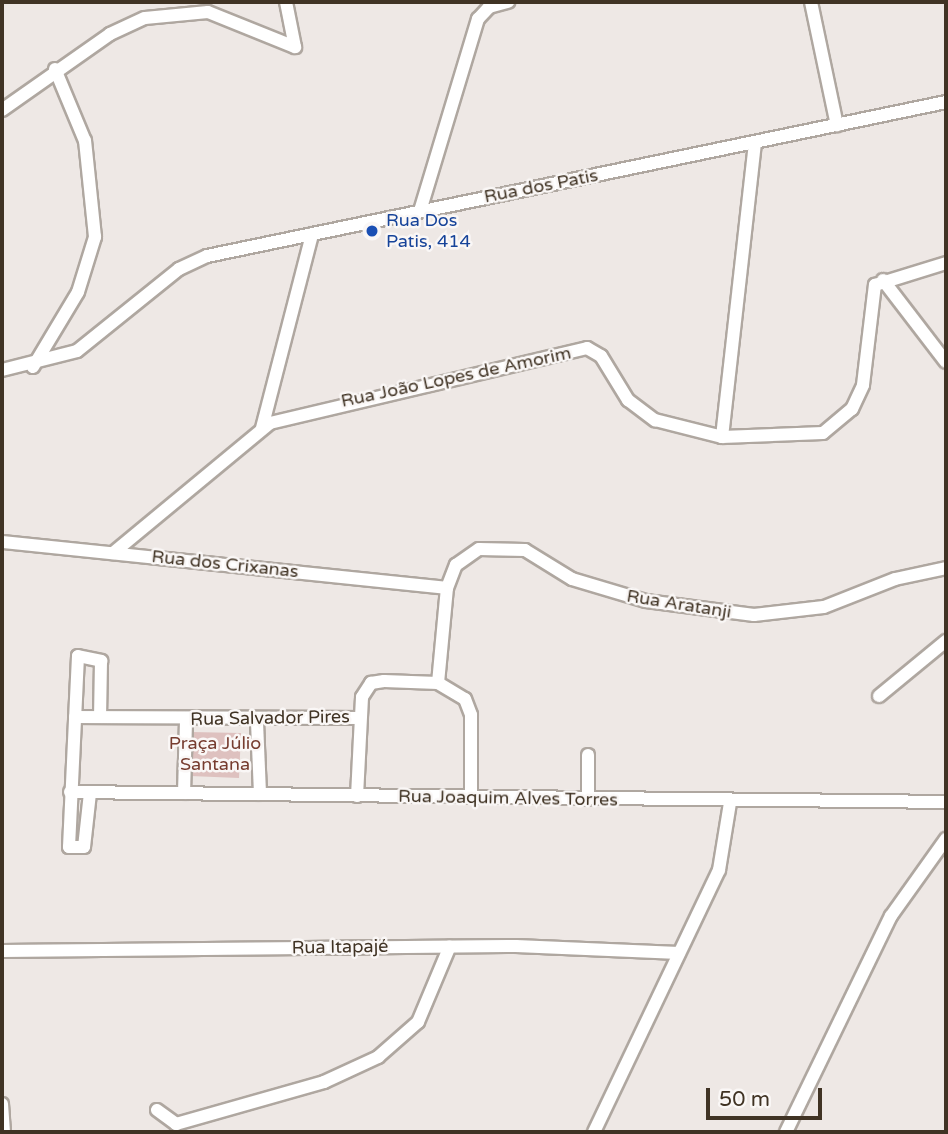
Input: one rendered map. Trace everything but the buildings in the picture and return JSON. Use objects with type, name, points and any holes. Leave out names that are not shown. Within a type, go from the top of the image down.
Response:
[{"type":"street","points":[[2,110],[55,69],[110,34],[178,11],[237,20],[295,47],[286,2]]},
{"type":"street","points":[[420,211],[478,19],[488,7],[508,2]]},
{"type":"street","points":[[811,2],[836,125]]},
{"type":"street","points":[[33,367],[78,292],[95,237],[85,141],[55,69]]},
{"type":"street","name":"Rua dos Patis","points":[[2,370],[33,367],[77,351],[191,262],[420,211],[946,102]]},
{"type":"street","points":[[722,437],[755,143]]},
{"type":"street","points":[[262,428],[312,234]]},
{"type":"street","points":[[946,263],[883,280],[946,362]]},
{"type":"street","name":"Rua João Lopes de Amorim","points":[[113,553],[262,428],[301,411],[587,348],[601,356],[641,413],[722,437],[805,438],[840,423],[863,385],[873,288],[883,280]]},
{"type":"street","name":"Rua dos Crixanas","points":[[2,542],[447,588]]},
{"type":"street","name":"Rua Aratanji","points":[[438,683],[447,588],[466,555],[503,547],[525,550],[572,579],[646,601],[789,615],[946,568]]},
{"type":"street","points":[[880,696],[946,641]]},
{"type":"street","points":[[90,793],[85,847],[69,847],[78,656],[101,661],[100,717]]},
{"type":"street","name":"Rua Salvador Pires","points":[[75,717],[257,722],[357,718],[371,683],[438,683]]},
{"type":"street","points":[[438,683],[465,699],[471,715],[471,797]]},
{"type":"street","points":[[357,718],[357,796]]},
{"type":"street","points":[[184,793],[186,720]]},
{"type":"street","points":[[257,722],[260,794]]},
{"type":"street","points":[[588,755],[588,799]]},
{"type":"street","name":"Rua Joaquim Alves Torres","points":[[70,792],[730,803],[946,802]]},
{"type":"street","points":[[594,1132],[719,870],[730,803]]},
{"type":"street","points":[[786,1132],[891,916],[946,839]]},
{"type":"street","points":[[157,1110],[176,1128],[324,1082],[378,1057],[418,1021],[450,946]]},
{"type":"street","name":"Rua Itapajé","points":[[2,951],[450,946],[679,953]]},
{"type":"street","points":[[2,1104],[4,1132]]},
{"type":"green space","name":"Praça Júlio Santana","points":[[191,732],[241,733],[239,778],[190,776]]},
{"type":"place","name":"Rua Dos Patis, 414","points":[[372,231]]}]
